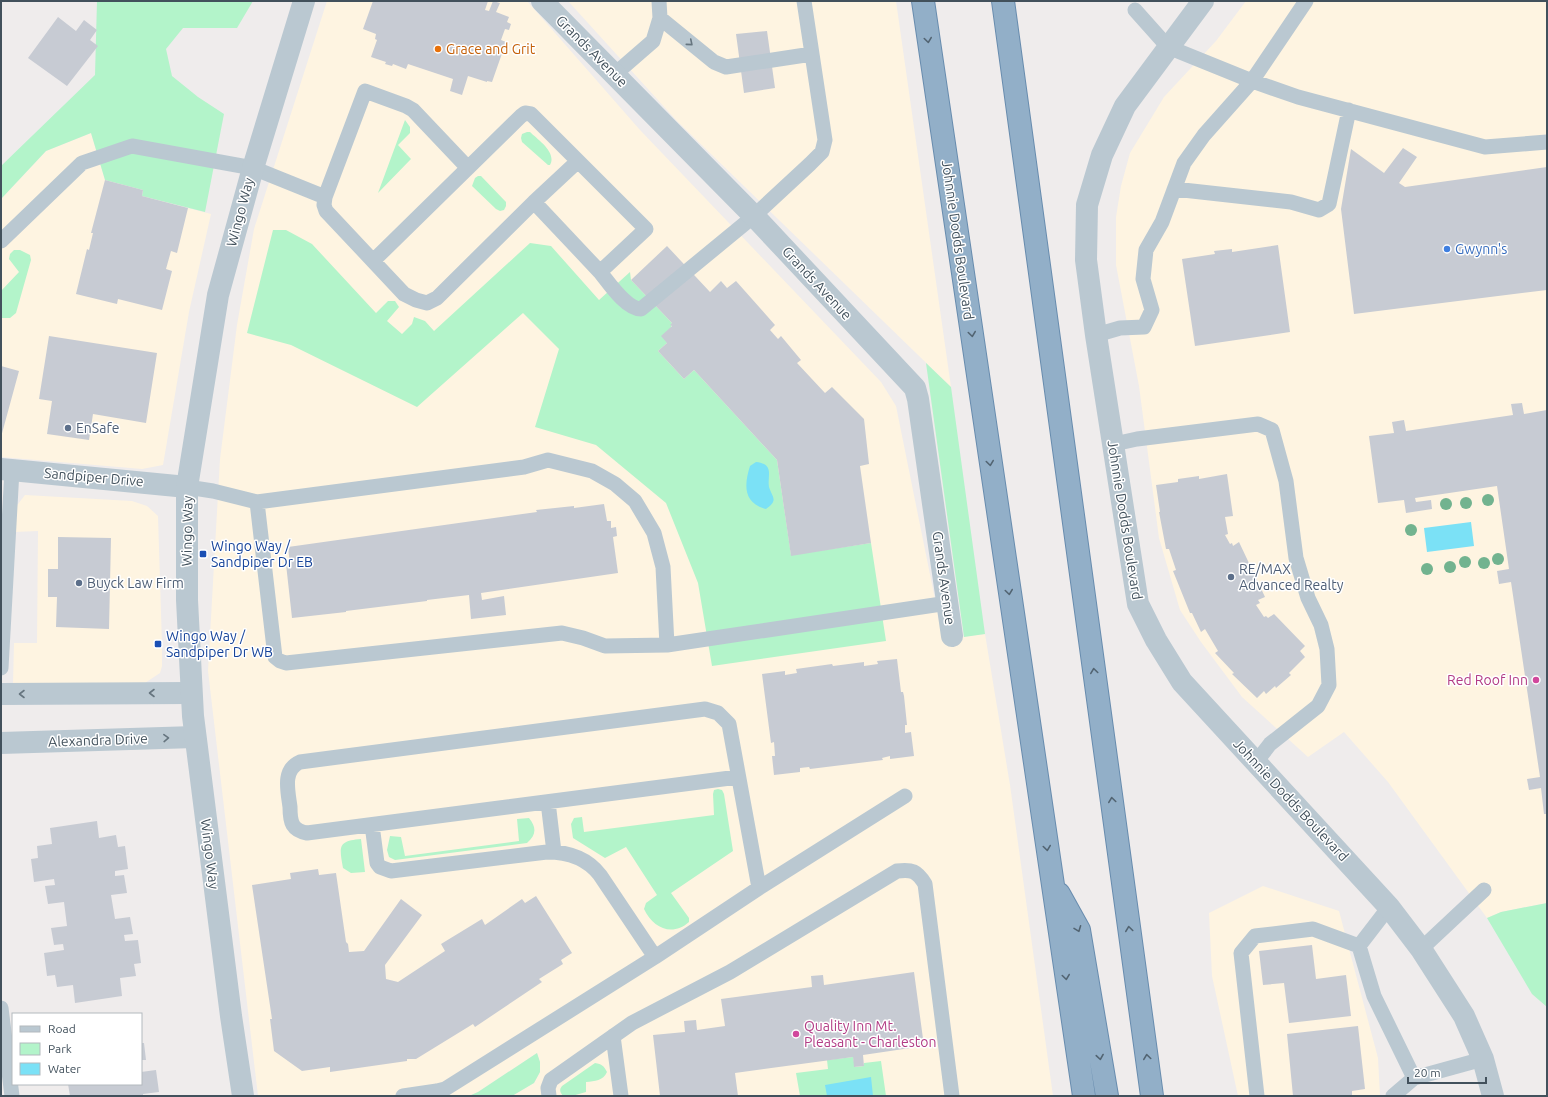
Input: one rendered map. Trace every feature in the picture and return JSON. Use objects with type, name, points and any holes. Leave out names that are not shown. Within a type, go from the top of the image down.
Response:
[{"type":"highway","name":"Johnnie Dodds Boulevard","points":[[923,1],[1084,1096]]},
{"type":"highway","points":[[1003,1],[1152,1096]]},
{"type":"highway","points":[[1052,883],[1079,930],[1107,1096]]},
{"type":"street","name":"Wingo Way","points":[[243,1096],[231,1016],[195,737],[191,693],[186,600],[188,486],[218,295],[252,168],[304,1]]},
{"type":"street","name":"Grands Avenue","points":[[542,1],[754,216],[915,388],[920,406],[952,636]]},
{"type":"street","name":"Johnnie Dodds Boulevard","points":[[1203,1],[1125,106],[1102,155],[1087,206],[1086,260],[1096,335],[1138,604],[1156,640],[1182,682],[1389,907],[1421,949],[1464,1016],[1483,1059],[1493,1096]]},
{"type":"street","name":"Sandpiper Drive","points":[[7,469],[188,486]]},
{"type":"street","points":[[1,694],[191,693]]},
{"type":"street","name":"Alexandra Drive","points":[[1,743],[195,737]]},
{"type":"lane","points":[[615,74],[653,40],[660,18],[659,1]]},
{"type":"lane","points":[[534,202],[600,272],[629,306],[636,309],[641,309],[754,216],[822,152],[825,140],[804,1]]},
{"type":"lane","points":[[1096,335],[1120,328],[1144,327],[1152,310],[1143,279],[1146,250],[1162,222],[1184,163],[1204,135],[1252,82],[1306,1]]},
{"type":"lane","points":[[1135,10],[1168,47],[1252,82],[1298,97],[1485,147],[1547,142]]},
{"type":"lane","points":[[660,18],[714,62],[726,66],[812,54]]},
{"type":"lane","points":[[468,168],[413,110],[365,91],[325,197],[324,205],[326,212],[404,294],[416,300],[427,303],[436,298],[578,161]]},
{"type":"lane","points":[[1174,189],[1291,202],[1319,210],[1329,204],[1349,110]]},
{"type":"lane","points":[[373,261],[525,113],[531,114],[646,229],[600,272]]},
{"type":"lane","points":[[1,241],[82,163],[132,146],[252,168],[325,197]]},
{"type":"lane","points":[[1114,444],[1137,439],[1258,424],[1272,430],[1286,481],[1296,558],[1308,598],[1321,624],[1327,649],[1329,685],[1318,706],[1270,744],[1256,762]]},
{"type":"lane","points":[[188,486],[257,502],[524,467],[548,460],[592,471],[615,484],[635,501],[654,532],[663,567],[667,645]]},
{"type":"lane","points":[[1,668],[7,469]]},
{"type":"lane","points":[[257,502],[275,657],[280,661],[286,662],[562,633],[583,638],[605,646],[667,645],[948,603]]},
{"type":"lane","points":[[738,777],[307,833],[298,830],[291,822],[287,782],[291,769],[294,765],[300,762],[705,709],[718,713],[729,724],[759,888]]},
{"type":"lane","points":[[403,1096],[445,1089],[655,957],[759,888],[905,796]]},
{"type":"lane","points":[[548,802],[554,852]]},
{"type":"lane","points":[[372,825],[377,863],[380,867],[391,871],[554,852],[581,859],[595,869],[655,957]]},
{"type":"lane","points":[[549,1096],[548,1088],[551,1080],[632,1022],[730,972],[897,871],[907,870],[918,874],[925,884],[952,1096]]},
{"type":"lane","points":[[1421,949],[1484,890]]},
{"type":"lane","points":[[1358,946],[1389,907]]},
{"type":"lane","points":[[1257,1096],[1241,953],[1255,936],[1313,929],[1358,946]]},
{"type":"lane","points":[[1358,946],[1374,996],[1414,1078]]},
{"type":"lane","points":[[1,1008],[2,1026],[12,1096]]},
{"type":"lane","points":[[613,1036],[621,1096]]},
{"type":"lane","points":[[1393,1096],[1414,1078],[1483,1059]]},
{"type":"shaded area","points":[[327,1],[527,1],[640,130],[881,382],[896,406],[943,639],[985,634],[1010,785],[1053,1096],[512,1096],[534,1083],[540,1072],[540,1062],[537,1053],[478,1092],[469,1096],[258,1096],[208,671],[220,459],[237,325],[254,229]]},
{"type":"shaded area","points":[[568,1],[896,1],[951,387],[677,121]]},
{"type":"shaded area","points":[[1246,1],[1547,1],[1547,903],[1501,912],[1487,918],[1388,782],[1344,732],[1308,757],[1242,697],[1201,642],[1180,610],[1159,538],[1139,386],[1116,265],[1116,217],[1121,186],[1130,153],[1164,97],[1216,41]]},
{"type":"shaded area","points":[[91,133],[105,180],[143,190],[142,196],[211,214],[189,312],[163,465],[142,469],[1,457],[1,199],[46,151]]},
{"type":"shaded area","points":[[25,495],[132,501],[147,506],[158,516],[162,645],[162,666],[160,673],[145,683],[13,684],[14,643],[37,643],[38,531],[14,532],[15,508]]},
{"type":"shaded area","points":[[1263,886],[1339,911],[1378,1058],[1380,1096],[1238,1096],[1212,976],[1209,913]]},
{"type":"green space","points":[[97,1],[253,1],[237,28],[183,28],[166,49],[172,76],[198,97],[224,114],[205,212],[142,196],[143,190],[105,180],[91,133],[46,151],[1,199],[1,166],[95,75]]},
{"type":"green space","points":[[405,120],[410,127],[410,133],[398,145],[411,159],[378,193]]},
{"type":"green space","points":[[530,132],[549,151],[551,155],[550,165],[548,165],[522,142],[522,134]]},
{"type":"green space","points":[[481,176],[506,202],[504,210],[500,211],[496,209],[472,186],[475,178]]},
{"type":"green space","points":[[273,230],[286,230],[312,244],[376,313],[388,301],[395,301],[399,307],[387,321],[402,334],[412,324],[414,317],[425,321],[434,331],[530,243],[551,246],[599,300],[630,272],[631,280],[672,323],[667,343],[658,351],[684,379],[694,370],[777,460],[791,555],[871,543],[886,641],[712,666],[698,583],[666,503],[596,445],[535,427],[559,349],[523,313],[417,407],[291,345],[247,333]]},
{"type":"green space","points":[[14,250],[20,250],[30,255],[31,260],[16,313],[10,318],[1,318],[1,291],[19,272],[9,259],[10,254]]},
{"type":"green space","points":[[926,363],[951,387],[985,634],[964,637]]},
{"type":"green space","points":[[714,790],[722,790],[724,794],[733,851],[671,893],[689,918],[689,922],[683,927],[676,929],[664,928],[652,921],[648,916],[644,909],[646,903],[657,895],[626,847],[605,858],[573,838],[571,824],[574,818],[582,817],[584,832],[714,815],[713,794]]},
{"type":"green space","points":[[529,818],[534,828],[534,834],[527,843],[395,860],[389,857],[387,850],[390,836],[401,837],[405,856],[519,841],[517,819]]},
{"type":"green space","points":[[361,839],[365,872],[351,873],[343,868],[341,854],[342,846],[348,841]]},
{"type":"green space","points":[[1547,903],[1547,1007],[1532,994],[1487,918],[1501,912]]},
{"type":"green space","points":[[537,1053],[540,1062],[540,1072],[534,1083],[512,1096],[469,1096],[478,1092]]},
{"type":"green space","points":[[853,1057],[855,1067],[864,1066],[864,1063],[881,1061],[886,1096],[800,1096],[796,1073],[828,1069],[827,1060]]},
{"type":"green space","points":[[595,1063],[604,1067],[607,1072],[605,1075],[598,1080],[586,1082],[586,1092],[572,1096],[563,1096],[560,1091],[562,1086]]},
{"type":"water","points":[[756,462],[766,465],[769,471],[769,487],[774,498],[770,506],[766,509],[753,502],[749,498],[747,492],[746,486],[750,466]]},
{"type":"water","points":[[1471,522],[1474,546],[1427,552],[1424,528]]},
{"type":"water","points":[[871,1077],[873,1096],[827,1096],[825,1085]]},
{"type":"building","name":"Grace and Grit","points":[[373,1],[488,1],[485,10],[489,11],[493,1],[500,3],[496,12],[509,17],[507,22],[511,24],[509,30],[505,29],[501,40],[506,42],[492,82],[487,82],[468,76],[462,95],[450,91],[453,79],[408,64],[406,69],[393,64],[392,66],[385,64],[386,62],[371,57],[377,40],[375,39],[376,34],[363,29]]},
{"type":"building","points":[[58,17],[76,31],[84,20],[97,30],[90,40],[98,46],[67,86],[28,58]]},
{"type":"building","points":[[767,31],[775,88],[744,93],[736,34]]},
{"type":"building","name":"Gwynn's","points":[[1403,148],[1417,157],[1399,183],[1405,187],[1547,167],[1547,290],[1354,314],[1341,209],[1351,149],[1384,173]]},
{"type":"building","points":[[105,180],[143,190],[142,196],[188,208],[177,253],[171,251],[166,269],[172,271],[162,310],[118,299],[117,304],[76,294],[87,249],[89,250],[93,233],[91,233]]},
{"type":"building","points":[[1278,245],[1290,332],[1195,346],[1182,259],[1215,254],[1214,251],[1232,249],[1232,252]]},
{"type":"building","points":[[667,246],[710,292],[721,281],[727,288],[736,281],[775,325],[770,330],[778,339],[781,336],[801,360],[797,363],[825,393],[832,387],[864,419],[869,464],[860,466],[871,543],[791,556],[777,460],[694,370],[684,379],[658,351],[667,343],[661,336],[672,326],[670,325],[672,323],[631,280]]},
{"type":"building","points":[[49,336],[157,353],[146,423],[93,414],[89,440],[47,434],[52,401],[39,399]]},
{"type":"building","points":[[1,366],[19,371],[1,437]]},
{"type":"building","name":"Red Roof Inn","points":[[1522,403],[1524,414],[1547,410],[1547,814],[1544,814],[1541,788],[1529,790],[1527,779],[1540,777],[1511,582],[1499,584],[1497,571],[1509,569],[1497,486],[1415,498],[1416,502],[1431,500],[1432,509],[1406,513],[1404,500],[1378,503],[1369,436],[1394,433],[1392,422],[1404,420],[1406,431],[1513,415],[1511,404]]},
{"type":"building","points":[[1227,474],[1233,516],[1225,517],[1228,534],[1225,535],[1230,544],[1232,543],[1233,546],[1239,542],[1265,597],[1258,600],[1260,603],[1256,605],[1264,617],[1266,616],[1268,618],[1274,614],[1305,646],[1300,651],[1305,657],[1289,673],[1291,675],[1276,688],[1275,686],[1266,694],[1264,691],[1257,698],[1232,674],[1234,673],[1215,653],[1218,651],[1205,629],[1201,632],[1192,613],[1190,613],[1173,571],[1176,570],[1169,549],[1166,549],[1159,512],[1156,485],[1178,482],[1178,479],[1199,476],[1199,479]]},
{"type":"building","points":[[604,504],[607,521],[611,521],[611,528],[616,527],[617,536],[613,537],[618,573],[481,593],[482,600],[504,596],[506,615],[471,619],[469,595],[292,618],[286,564],[290,564],[288,547],[537,512],[536,510],[574,506],[574,508]]},
{"type":"building","name":"Buyck Law Firm","points":[[58,537],[111,538],[109,629],[56,627],[57,597],[48,597],[48,569],[58,569]]},
{"type":"building","points":[[897,659],[901,692],[903,692],[904,696],[907,725],[905,725],[905,733],[911,732],[914,756],[890,759],[890,756],[882,758],[883,760],[810,769],[809,767],[800,768],[800,772],[774,775],[772,756],[775,756],[774,742],[771,743],[762,674],[785,671],[785,675],[797,673],[796,669],[832,664],[833,666],[864,662],[864,666],[878,664],[877,661]]},
{"type":"building","points":[[97,821],[99,838],[116,835],[118,847],[125,846],[128,869],[115,871],[115,876],[124,875],[127,893],[111,895],[115,919],[130,917],[133,934],[124,935],[125,941],[138,940],[141,963],[134,964],[136,976],[120,978],[122,996],[75,1003],[73,985],[57,987],[55,975],[47,976],[44,953],[64,950],[63,944],[54,945],[51,928],[67,926],[64,902],[48,904],[45,886],[55,885],[54,879],[34,882],[31,859],[38,858],[37,846],[52,844],[50,828]]},
{"type":"building","points":[[318,869],[319,875],[336,873],[346,942],[348,944],[349,952],[364,951],[401,899],[422,915],[385,965],[386,979],[398,982],[445,951],[441,944],[482,919],[485,925],[522,899],[525,903],[536,896],[572,953],[561,960],[563,964],[539,979],[542,982],[475,1027],[473,1024],[416,1059],[407,1059],[407,1061],[330,1072],[330,1067],[302,1071],[274,1051],[270,1019],[272,1019],[252,885],[291,879],[290,873]]},
{"type":"building","points":[[1312,945],[1316,979],[1346,975],[1351,1016],[1289,1023],[1284,983],[1263,985],[1259,951]]},
{"type":"building","name":"Quality Inn Mt. Pleasant - Charleston","points":[[914,972],[924,1046],[863,1055],[864,1066],[854,1067],[853,1057],[735,1073],[738,1096],[660,1096],[653,1035],[685,1032],[684,1021],[696,1020],[697,1030],[725,1026],[721,999],[812,987],[811,976],[823,975],[824,985]]},
{"type":"building","points":[[1358,1026],[1365,1089],[1352,1091],[1352,1096],[1293,1096],[1287,1034]]},
{"type":"building","points":[[142,1043],[144,1043],[146,1060],[142,1060]]},
{"type":"building","points":[[156,1070],[159,1092],[143,1094],[143,1096],[70,1096],[68,1085],[142,1085],[142,1072]]},
{"type":"place","name":"Grace and Grit","points":[[438,49]]},
{"type":"place","name":"Gwynn's","points":[[1447,249]]},
{"type":"place","name":"EnSafe","points":[[68,428]]},
{"type":"place","name":"Wingo Way / Sandpiper Dr EB","points":[[203,554]]},
{"type":"place","name":"RE/MAX Advanced Realty","points":[[1231,577]]},
{"type":"place","name":"Buyck Law Firm","points":[[79,583]]},
{"type":"place","name":"Wingo Way / Sandpiper Dr WB","points":[[158,644]]},
{"type":"place","name":"Red Roof Inn","points":[[1536,680]]},
{"type":"place","name":"Quality Inn Mt. Pleasant - Charleston","points":[[796,1034]]}]
